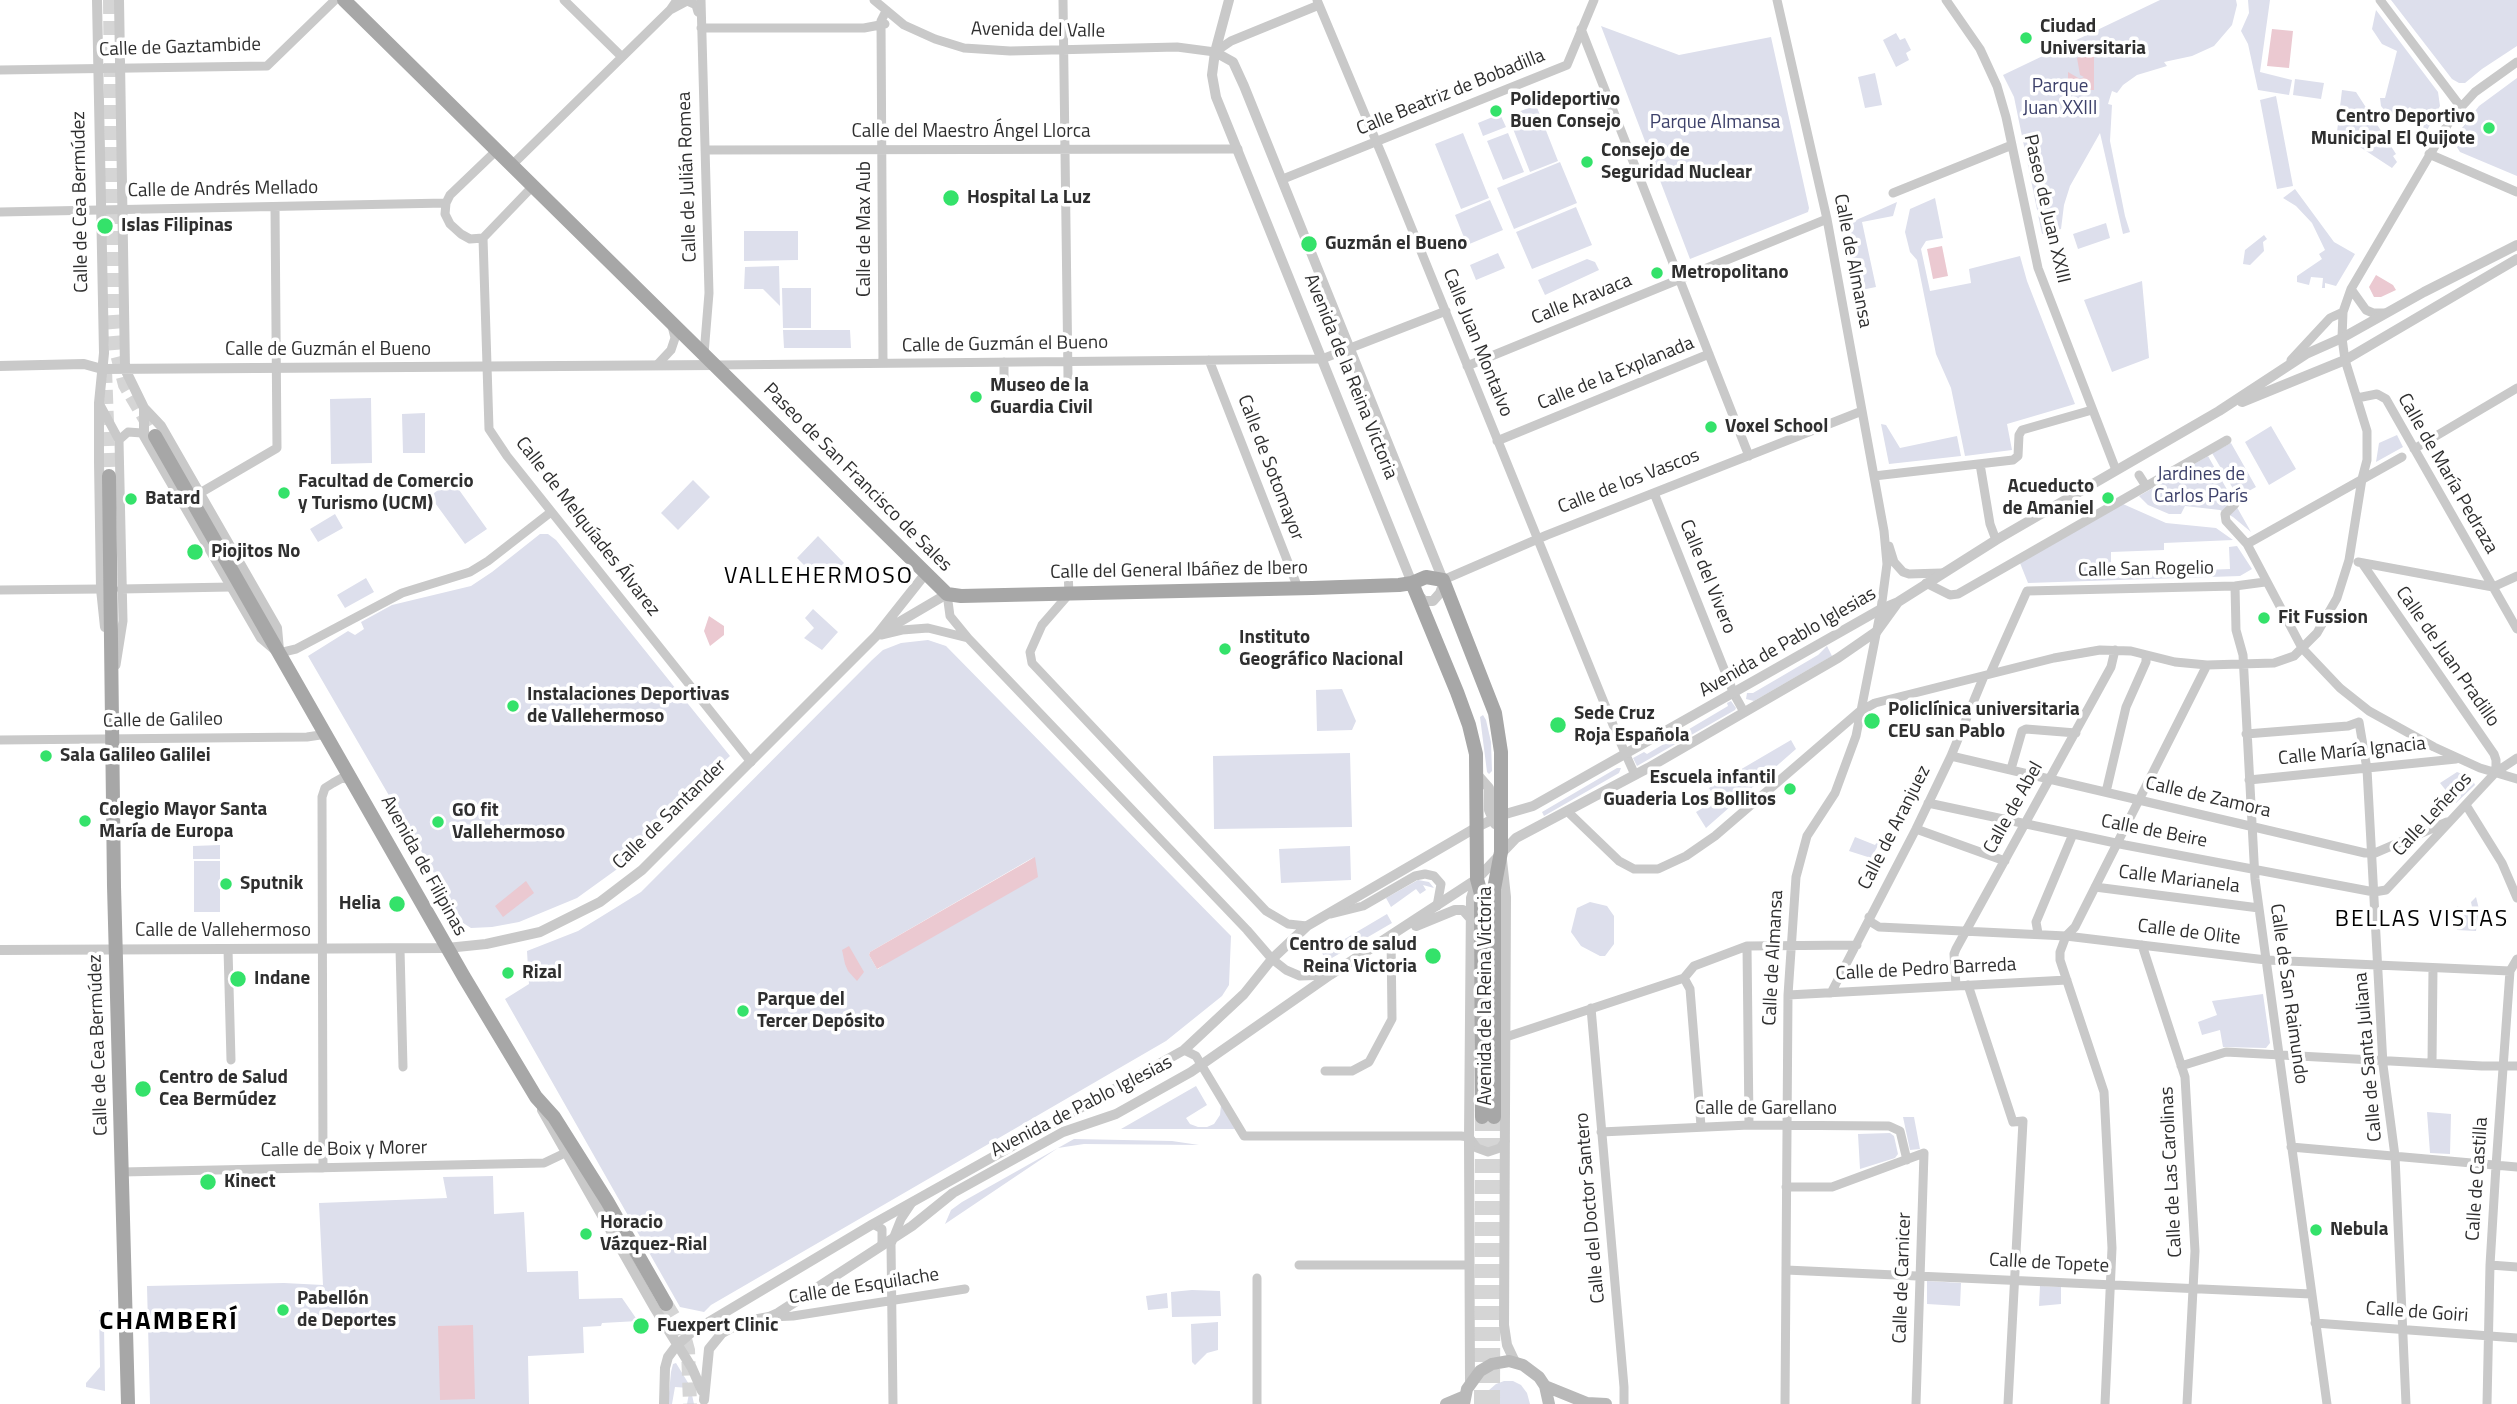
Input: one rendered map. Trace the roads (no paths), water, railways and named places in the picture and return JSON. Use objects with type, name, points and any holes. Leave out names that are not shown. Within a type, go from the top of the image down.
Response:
[{"type":"main road","name":"Paseo de San Francisco de Sales","points":[[344,0],[947,594]]},
{"type":"main road","name":"Avenida de Filipinas","points":[[149,435],[327,734],[447,948],[536,1097],[554,1118],[581,1159],[666,1304]]},
{"type":"main road","name":"Calle de Cea Bermúdez","points":[[109,476],[116,949],[128,1404]]},
{"type":"main road","name":"Calle de los Vascos","points":[[1413,587],[1426,577],[1444,581]]},
{"type":"main road","name":"Avenida de la Reina Victoria","points":[[1413,587],[1469,725],[1476,754],[1477,879],[1481,894],[1488,1117],[1494,889],[1501,852],[1509,837],[1497,817],[1501,752],[1495,713],[1444,581]]},
{"type":"main road","name":"Calle del General Ibáñez de Ibero","points":[[947,594],[961,596],[1413,587]]},
{"type":"main road","points":[[1446,1404],[1465,1400],[1471,1382],[1480,1371],[1492,1364],[1515,1362],[1534,1371],[1545,1386],[1549,1404]]},
{"type":"main road","points":[[1545,1386],[1586,1404],[1606,1404]]},
{"type":"street","name":"Calle de Cea Bermúdez","points":[[97,0],[104,353],[99,403],[101,589],[111,677]]},
{"type":"street","points":[[119,0],[125,369]]},
{"type":"street","name":"Calle de Gaztambide","points":[[0,70],[267,66],[335,0]]},
{"type":"street","points":[[564,0],[622,57]]},
{"type":"street","points":[[512,165],[670,10],[677,0]]},
{"type":"street","name":"Calle de Julián Romea","points":[[701,0],[709,293],[704,354]]},
{"type":"street","name":"Avenida del Valle","points":[[874,0],[904,25],[934,39],[986,51],[1177,47],[1215,52]]},
{"type":"street","points":[[1063,0],[1068,377]]},
{"type":"street","points":[[1215,52],[1229,0]]},
{"type":"street","name":"Calle Beatriz de Bobadilla","points":[[1283,179],[1567,65],[1594,0]]},
{"type":"street","name":"Calle de Almansa","points":[[1777,0],[1827,219],[1884,531],[1887,565],[1856,736],[1842,778],[1807,836],[1796,877],[1788,995],[1785,1404]]},
{"type":"street","name":"Paseo de Juan XXIII","points":[[1946,0],[1980,49],[1994,79],[2012,145],[2038,268],[2116,470]]},
{"type":"street","points":[[2380,0],[2460,106]]},
{"type":"street","points":[[670,10],[691,1],[696,5],[701,28],[881,27]]},
{"type":"street","points":[[1215,52],[1231,41],[1318,3]]},
{"type":"street","name":"Calle Juan Montalvo","points":[[1318,3],[1635,775]]},
{"type":"street","name":"Calle de Max Aub","points":[[883,363],[881,21],[889,14]]},
{"type":"street","points":[[1581,29],[1749,456]]},
{"type":"street","name":"Avenida de la Reina Victoria","points":[[1413,587],[1216,97],[1212,75],[1215,52],[1233,62],[1283,179],[1444,581]]},
{"type":"street","points":[[1567,811],[1619,861],[1634,869],[1658,869],[1686,856],[1715,836],[1859,712],[1875,703],[2071,654],[2115,650],[2175,662],[2207,665],[2284,661],[2302,648],[2317,633],[2330,612],[2349,560],[2369,444],[2345,360],[2342,338],[2343,312],[2351,289],[2460,106],[2484,84],[2517,62]]},
{"type":"street","points":[[1893,193],[2012,145]]},
{"type":"street","name":"Calle del Maestro Ángel Llorca","points":[[705,150],[1238,149]]},
{"type":"street","points":[[497,150],[450,195],[445,214],[450,224],[470,239],[483,239],[533,186]]},
{"type":"street","points":[[2429,154],[2517,192]]},
{"type":"street","name":"Calle de Andrés Mellado","points":[[0,212],[446,203]]},
{"type":"street","points":[[201,493],[277,448],[275,207]]},
{"type":"street","name":"Calle Aravaca","points":[[1467,366],[1827,219]]},
{"type":"street","name":"Calle de Melquíades Álvarez","points":[[483,239],[489,429],[551,512],[751,762]]},
{"type":"street","name":"Avenida de Pablo Iglesias","points":[[677,1345],[692,1332],[743,1300],[873,1224],[1184,1050],[1244,994],[1272,959],[1307,926],[1477,827],[1497,817],[1533,806],[1881,609],[1898,602],[1996,540],[2220,411],[2306,354],[2342,338],[2517,245]]},
{"type":"street","name":"Avenida de Pablo Iglesias","points":[[2220,411],[2345,360],[2517,259]]},
{"type":"street","points":[[2351,289],[2366,310],[2387,313]]},
{"type":"street","name":"Calle de Guzmán el Bueno","points":[[0,366],[84,364],[102,369],[125,369],[1322,359],[1446,311]]},
{"type":"street","name":"Avenida de Pablo Iglesias","points":[[2283,369],[2330,318],[2343,312]]},
{"type":"street","points":[[657,365],[671,350],[676,338],[670,321]]},
{"type":"street","name":"Calle de la Explanada","points":[[1497,441],[1709,354]]},
{"type":"street","name":"Calle de Sotomayor","points":[[1209,360],[1298,588]]},
{"type":"street","points":[[1004,362],[1004,378]]},
{"type":"street","name":"Avenida de Filipinas","points":[[125,369],[144,408],[161,426],[277,628],[279,653]]},
{"type":"street","points":[[2414,449],[2517,388]]},
{"type":"street","name":"Calle de María Pedraza","points":[[2357,398],[2377,394],[2386,399],[2517,629]]},
{"type":"street","name":"Calle de Cea Bermúdez","points":[[99,403],[119,440],[123,621],[119,651],[111,677]]},
{"type":"street","points":[[119,440],[128,432],[149,435],[144,408]]},
{"type":"street","points":[[1874,476],[2016,459],[2022,430],[2092,410]]},
{"type":"street","name":"Calle de los Vascos","points":[[1444,581],[1538,540],[1862,411]]},
{"type":"street","name":"Avenida de Filipinas","points":[[149,435],[261,638],[279,653]]},
{"type":"street","points":[[1926,583],[1950,594],[1958,594],[2227,439]]},
{"type":"street","points":[[2247,544],[2402,457]]},
{"type":"street","points":[[1980,464],[1990,524],[1996,540]]},
{"type":"street","points":[[2139,475],[2146,486]]},
{"type":"street","points":[[2127,482],[2133,494]]},
{"type":"street","name":"Calle del Vivero","points":[[1654,494],[1734,694],[1744,712]]},
{"type":"street","points":[[2235,504],[2225,514],[2229,524],[2247,544],[2263,570],[2266,582],[2302,648],[2340,688],[2369,711],[2458,758],[2517,779]]},
{"type":"street","points":[[279,653],[296,649],[402,593],[470,572],[551,512]]},
{"type":"street","name":"Calle de Almansa","points":[[1884,531],[1894,562],[1903,572],[1941,573]]},
{"type":"street","points":[[2349,560],[2493,587],[2517,576]]},
{"type":"street","name":"Calle de Juan Pradillo","points":[[2362,563],[2494,754],[2496,772]]},
{"type":"street","points":[[1068,571],[1069,593],[1042,625],[1030,652],[1032,663],[1266,911],[1288,924],[1307,926]]},
{"type":"street","name":"Calle de Santander","points":[[447,948],[486,944],[540,932],[600,902],[642,870],[876,636],[926,573]]},
{"type":"street","points":[[1413,587],[1424,601],[1433,601],[1440,593],[1444,581]]},
{"type":"street","name":"Calle San Rogelio","points":[[2027,591],[2235,586],[2266,582]]},
{"type":"street","name":"Calle de San Raimundo","points":[[2235,586],[2236,630],[2243,664],[2254,870],[2327,1404]]},
{"type":"street","points":[[121,589],[231,587]]},
{"type":"street","points":[[0,590],[101,589]]},
{"type":"street","name":"Calle de Aranjuez","points":[[1831,993],[1916,829],[2027,591]]},
{"type":"street","name":"Calle de Santander","points":[[876,636],[947,594]]},
{"type":"street","name":"Paseo de San Francisco de Sales","points":[[947,594],[950,616],[968,638],[1272,959],[1286,970],[1300,976],[1330,975]]},
{"type":"street","name":"Avenida de Pablo Iglesias","points":[[1509,837],[1567,811],[1635,775],[1838,658],[1877,631],[1898,602]]},
{"type":"street","points":[[876,636],[928,628],[968,638]]},
{"type":"street","name":"Calle de Abel","points":[[1956,986],[1954,954],[2111,667],[2115,650]]},
{"type":"street","points":[[2106,792],[2126,707],[2146,662],[2146,655]]},
{"type":"street","points":[[2105,1404],[2112,1248],[2104,1092],[2060,952],[2207,665]]},
{"type":"street","points":[[2246,734],[2348,726],[2359,722],[2369,711]]},
{"type":"street","name":"Calle de Santa Juliana","points":[[2359,722],[2367,769],[2383,1060],[2395,1156],[2406,1404]]},
{"type":"street","points":[[2011,769],[2022,731],[2026,729],[2076,733]]},
{"type":"street","name":"Calle de Galileo","points":[[0,740],[307,737],[327,734]]},
{"type":"street","name":"Calle de Zamora","points":[[1951,756],[2371,853]]},
{"type":"street","name":"Calle María Ignacia","points":[[2249,780],[2458,758]]},
{"type":"street","name":"Calle Leñeros","points":[[2374,892],[2386,890],[2496,772],[2517,758]]},
{"type":"street","name":"Avenida de la Reina Victoria","points":[[1476,773],[1489,788],[1489,810],[1497,817]]},
{"type":"street","points":[[323,1168],[322,797],[325,788],[333,782],[342,778],[352,780]]},
{"type":"street","name":"Calle de Beire","points":[[1928,803],[2117,844],[2374,892]]},
{"type":"street","points":[[2466,805],[2502,863],[2517,898]]},
{"type":"street","points":[[2371,853],[2452,820]]},
{"type":"street","points":[[1916,829],[2005,860]]},
{"type":"street","points":[[2421,833],[2428,834],[2431,844]]},
{"type":"street","points":[[2038,933],[2036,922],[2073,834]]},
{"type":"street","name":"Avenida de la Reina Victoria","points":[[1501,852],[1506,897],[1504,1325],[1507,1345],[1515,1362]]},
{"type":"street","name":"Avenida de Pablo Iglesias","points":[[704,1402],[709,1349],[722,1332],[733,1325],[769,1317],[785,1309],[922,1219],[953,1194],[1070,1129],[1116,1114],[1202,1065],[1330,975],[1477,879],[1501,852]]},
{"type":"street","name":"Avenida de Pablo Iglesias","points":[[1328,915],[1363,906],[1415,876],[1425,874],[1434,876],[1441,884],[1437,906]]},
{"type":"street","name":"Avenida de la Reina Victoria","points":[[1471,1382],[1471,898],[1477,879]]},
{"type":"street","name":"Calle Marianela","points":[[2095,887],[2259,908]]},
{"type":"street","name":"Avenida de Pablo Iglesias","points":[[1391,936],[1455,910],[1463,910],[1471,919]]},
{"type":"street","name":"Calle de Olite","points":[[1869,918],[1879,927],[2038,933],[2266,960],[2510,971]]},
{"type":"street","points":[[1325,1071],[1352,1071],[1369,1062],[1392,1019],[1391,936]]},
{"type":"street","points":[[1506,1037],[1684,978],[1693,967],[1747,946],[1857,945]]},
{"type":"street","name":"Calle de Las Carolinas","points":[[2142,945],[2185,1077],[2195,1251],[2187,1404]]},
{"type":"street","points":[[1747,946],[1749,1125]]},
{"type":"street","name":"Calle de Vallehermoso","points":[[0,950],[447,948]]},
{"type":"street","points":[[228,949],[231,1060]]},
{"type":"street","points":[[400,949],[403,1067]]},
{"type":"street","name":"Calle de Castilla","points":[[2487,1404],[2487,1336],[2496,1166],[2510,971],[2517,959]]},
{"type":"street","points":[[2432,1063],[2433,968]]},
{"type":"street","points":[[1684,978],[1690,989],[1701,1126]]},
{"type":"street","name":"Calle de Pedro Barreda","points":[[1788,995],[2067,980]]},
{"type":"street","points":[[1968,985],[2018,1121],[2008,1404]]},
{"type":"street","name":"Calle del Doctor Santero","points":[[1591,1009],[1624,1404]]},
{"type":"street","points":[[1184,1050],[1196,1056],[1244,1136],[1469,1137],[1477,1149],[1488,1152],[1500,1148],[1505,1140]]},
{"type":"street","points":[[2181,1066],[2226,1052],[2517,1066]]},
{"type":"street","name":"Avenida de Filipinas","points":[[536,1097],[565,1153],[698,1379],[704,1402]]},
{"type":"street","name":"Calle de Garellano","points":[[1601,1132],[1749,1125],[1893,1126],[1900,1131],[1907,1160]]},
{"type":"street","points":[[2291,1147],[2517,1167]]},
{"type":"street","name":"Calle de Boix y Morer","points":[[122,1172],[544,1163],[565,1153]]},
{"type":"street","name":"Calle de Carnicer","points":[[1907,1160],[1924,1153],[1916,1404]]},
{"type":"street","points":[[1786,1187],[1832,1187],[1907,1160]]},
{"type":"street","points":[[893,1404],[891,1252],[893,1238],[913,1202]]},
{"type":"street","points":[[873,1224],[882,1230],[882,1244]]},
{"type":"street","points":[[1299,1265],[1469,1265]]},
{"type":"street","points":[[2490,1265],[2517,1267]]},
{"type":"street","name":"Calle de Topete","points":[[1786,1270],[2311,1294]]},
{"type":"street","points":[[1256,1278],[1257,1404]]},
{"type":"street","name":"Calle de Esquilache","points":[[769,1317],[793,1317],[965,1289]]},
{"type":"street","points":[[743,1300],[743,1313],[752,1319]]},
{"type":"street","name":"Calle de Goiri","points":[[2315,1323],[2517,1338]]},
{"type":"street","points":[[664,1404],[665,1368],[668,1357],[677,1345]]},
{"type":"tunnel","points":[[110,0],[113,313],[116,350],[125,385],[155,436]]},
{"type":"tunnel","points":[[105,369],[109,476]]},
{"type":"tunnel","points":[[1481,1404],[1482,1117]]},
{"type":"tunnel","points":[[1493,1404],[1494,1117]]},
{"type":"tunnel","points":[[666,1304],[683,1332],[688,1350],[690,1404]]},
{"type":"place","name":"Ciudad Universitaria","points":[[2026,38]]},
{"type":"place","name":"Polideportivo Buen Consejo","points":[[1496,111]]},
{"type":"place","name":"Centro Deportivo Municipal El Quijote","points":[[2489,128]]},
{"type":"place","name":"Consejo de Seguridad Nuclear","points":[[1587,162]]},
{"type":"place","name":"Hospital La Luz","points":[[951,198]]},
{"type":"place","name":"Islas Filipinas","points":[[105,226]]},
{"type":"place","name":"Guzmán el Bueno","points":[[1309,244]]},
{"type":"place","name":"Metropolitano","points":[[1657,273]]},
{"type":"place","name":"Museo de la Guardia Civil","points":[[976,397]]},
{"type":"place","name":"Voxel School","points":[[1711,427]]},
{"type":"place","name":"Facultad de Comercio y Turismo (UCM)","points":[[284,493]]},
{"type":"place","name":"Acueducto de Amaniel","points":[[2108,498]]},
{"type":"place","name":"Batard","points":[[131,499]]},
{"type":"place","name":"Piojitos No","points":[[195,552]]},
{"type":"place","name":"Fit Fussion","points":[[2264,618]]},
{"type":"place","name":"Instituto Geográfico Nacional","points":[[1225,649]]},
{"type":"place","name":"Instalaciones Deportivas de Vallehermoso","points":[[513,706]]},
{"type":"place","name":"Policlínica universitaria CEU san Pablo","points":[[1872,721]]},
{"type":"place","name":"Sede Cruz Roja Española","points":[[1558,725]]},
{"type":"place","name":"Sala Galileo Galilei","points":[[46,756]]},
{"type":"place","name":"Escuela infantil Guaderia Los Bollitos","points":[[1790,789]]},
{"type":"place","name":"Colegio Mayor Santa María de Europa","points":[[85,821]]},
{"type":"place","name":"GO fit Vallehermoso","points":[[438,822]]},
{"type":"place","name":"Sputnik","points":[[226,884]]},
{"type":"place","name":"Helia","points":[[397,904]]},
{"type":"place","name":"Centro de salud Reina Victoria","points":[[1433,956]]},
{"type":"place","name":"Rizal","points":[[508,973]]},
{"type":"place","name":"Indane","points":[[238,979]]},
{"type":"place","name":"Parque del Tercer Depósito","points":[[743,1011]]},
{"type":"place","name":"Centro de Salud Cea Bermúdez","points":[[143,1089]]},
{"type":"place","name":"Kinect","points":[[208,1182]]},
{"type":"place","name":"Nebula","points":[[2316,1230]]},
{"type":"place","name":"Horacio Vázquez-Rial","points":[[586,1234]]},
{"type":"place","name":"Pabellón de Deportes","points":[[283,1310]]},
{"type":"place","name":"Fuexpert Clinic","points":[[641,1326]]},
{"type":"district","name":"VALLEHERMOSO","points":[[819,577]]},
{"type":"district","name":"BELLAS VISTAS","points":[[2422,920]]},
{"type":"district","name":"CHAMBERÍ","points":[[169,1323]]},
{"type":"park label","name":"Parque Juan XXIII","points":[[2060,98]]},
{"type":"park label","name":"Parque Almansa","points":[[1715,123]]},
{"type":"park label","name":"Jardines de Carlos París","points":[[2201,486]]}]
